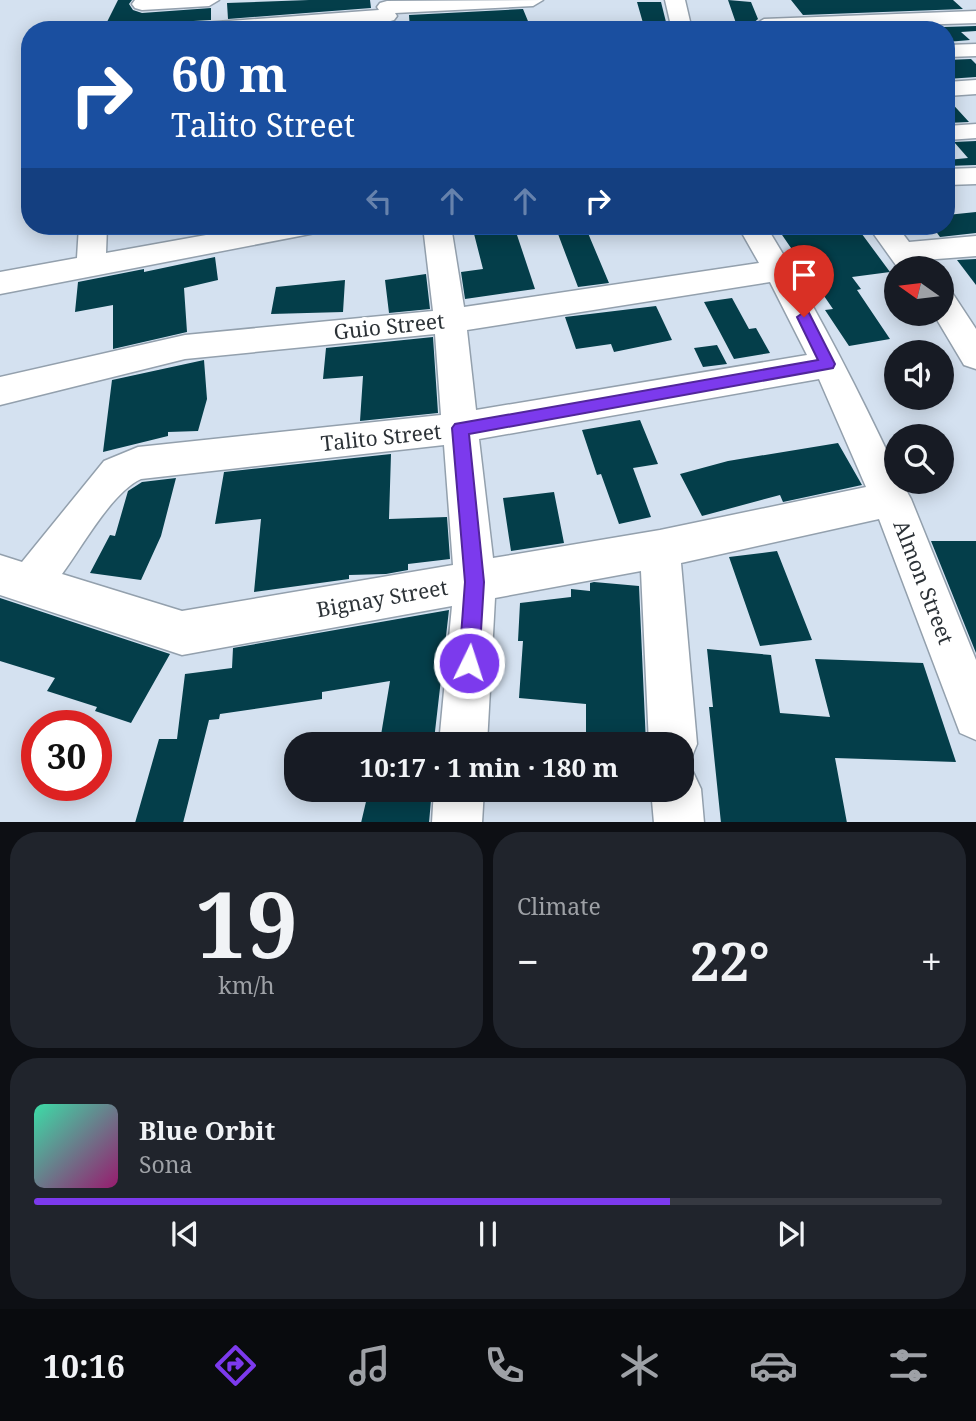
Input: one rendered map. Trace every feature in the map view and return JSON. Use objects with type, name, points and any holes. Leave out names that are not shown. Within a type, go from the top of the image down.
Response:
[{"type":"street","points":[[140,8],[209,0]]},
{"type":"street","points":[[345,21],[387,13],[533,0]]},
{"type":"street","points":[[675,0],[680,21]]},
{"type":"street","points":[[834,21],[976,17]]},
{"type":"street","points":[[955,51],[976,50]]},
{"type":"street","points":[[955,89],[976,88]]},
{"type":"street","points":[[955,132],[976,131]]},
{"type":"street","points":[[955,177],[976,176]]},
{"type":"street","points":[[91,268],[93,235]]},
{"type":"street","points":[[0,283],[259,235]]},
{"type":"street","points":[[438,235],[450,321],[475,582],[464,732]]},
{"type":"street","name":"Almon Street","points":[[758,235],[780,270],[828,364],[892,499],[976,717]]},
{"type":"street","points":[[888,235],[905,256]]},
{"type":"street","points":[[927,256],[976,246]]},
{"type":"street","name":"Guio Street","points":[[0,391],[186,347],[450,321],[780,270]]},
{"type":"street","points":[[955,307],[976,356]]},
{"type":"street","name":"Talito Street","points":[[14,580],[117,472],[138,463],[460,428],[828,364]]},
{"type":"street","name":"Bignay Street","points":[[14,580],[182,633],[660,549],[892,499]]},
{"type":"street","points":[[660,549],[672,732]]},
{"type":"street","points":[[457,822],[458,802]]},
{"type":"street","points":[[677,802],[679,822]]},
{"type":"building","points":[[118,0],[132,0],[129,4],[133,10],[142,13],[211,8],[211,20],[108,21]]},
{"type":"building","points":[[370,0],[371,8],[228,19],[227,3]]},
{"type":"building","points":[[728,0],[751,2],[758,19],[735,21]]},
{"type":"building","points":[[791,0],[953,0],[963,9],[803,15]]},
{"type":"building","points":[[637,2],[661,2],[666,21],[642,21]]},
{"type":"building","points":[[523,9],[528,21],[409,21],[409,15]]},
{"type":"building","points":[[976,26],[976,31],[961,32],[970,40],[955,41],[955,27]]},
{"type":"building","points":[[971,59],[976,64],[976,77],[955,78],[955,60]]},
{"type":"building","points":[[955,107],[969,122],[955,123]]},
{"type":"building","points":[[976,141],[976,165],[955,166],[955,159],[968,158],[955,142]]},
{"type":"building","points":[[976,212],[976,233],[940,237],[939,235],[955,235],[955,214]]},
{"type":"building","points":[[474,235],[517,235],[535,289],[465,299],[461,272],[483,269]]},
{"type":"building","points":[[558,235],[589,235],[609,283],[578,287]]},
{"type":"building","points":[[782,235],[863,235],[884,264],[884,273],[852,277],[861,289],[857,290],[890,339],[849,346],[825,310],[833,309]]},
{"type":"building","points":[[215,257],[218,280],[184,288],[187,332],[113,349],[113,305],[75,312],[78,282]]},
{"type":"building","points":[[976,259],[976,285],[957,260]]},
{"type":"building","points":[[426,274],[430,309],[389,313],[385,280]]},
{"type":"building","points":[[345,280],[343,312],[271,314],[276,287]]},
{"type":"building","points":[[732,298],[749,329],[756,328],[770,353],[734,359],[704,302]]},
{"type":"building","points":[[656,306],[672,340],[614,352],[611,344],[576,349],[565,317]]},
{"type":"building","points":[[433,337],[438,413],[360,421],[363,376],[323,379],[326,348]]},
{"type":"building","points":[[717,345],[727,364],[703,367],[694,348]]},
{"type":"building","points":[[204,360],[207,399],[198,431],[168,432],[168,436],[103,452],[112,380]]},
{"type":"building","points":[[640,420],[658,464],[633,468],[651,517],[619,524],[601,474],[597,475],[582,430]]},
{"type":"building","points":[[838,443],[862,485],[783,502],[780,495],[702,516],[680,474],[728,461]]},
{"type":"building","points":[[391,454],[389,519],[447,517],[450,559],[408,564],[408,570],[386,574],[349,575],[349,579],[254,592],[261,519],[215,524],[224,472]]},
{"type":"building","points":[[176,478],[161,536],[141,580],[90,573],[110,535],[115,536],[128,491],[142,482]]},
{"type":"building","points":[[554,492],[564,543],[511,551],[503,498]]},
{"type":"building","points":[[931,541],[976,541],[976,653]]},
{"type":"building","points":[[777,551],[812,640],[760,646],[729,557]]},
{"type":"building","points":[[590,583],[639,586],[645,732],[586,732],[586,704],[519,698],[523,641],[518,641],[520,603],[571,597],[571,589],[590,591]]},
{"type":"building","points":[[0,598],[170,654],[131,723],[112,717],[112,710],[96,710],[97,707],[47,691],[55,678],[0,661]]},
{"type":"building","points":[[449,610],[435,732],[382,732],[390,681],[322,692],[322,699],[220,714],[219,719],[209,720],[183,822],[135,822],[159,739],[177,739],[185,674],[232,668],[233,648]]},
{"type":"building","points":[[707,649],[771,655],[780,713],[830,717],[815,659],[923,663],[956,762],[835,758],[847,822],[721,822],[709,707],[713,707]]},
{"type":"building","points":[[366,802],[431,802],[429,822],[361,822]]},
{"type":"route","points":[[469,663],[475,582],[460,428],[828,364],[804,317]]}]
